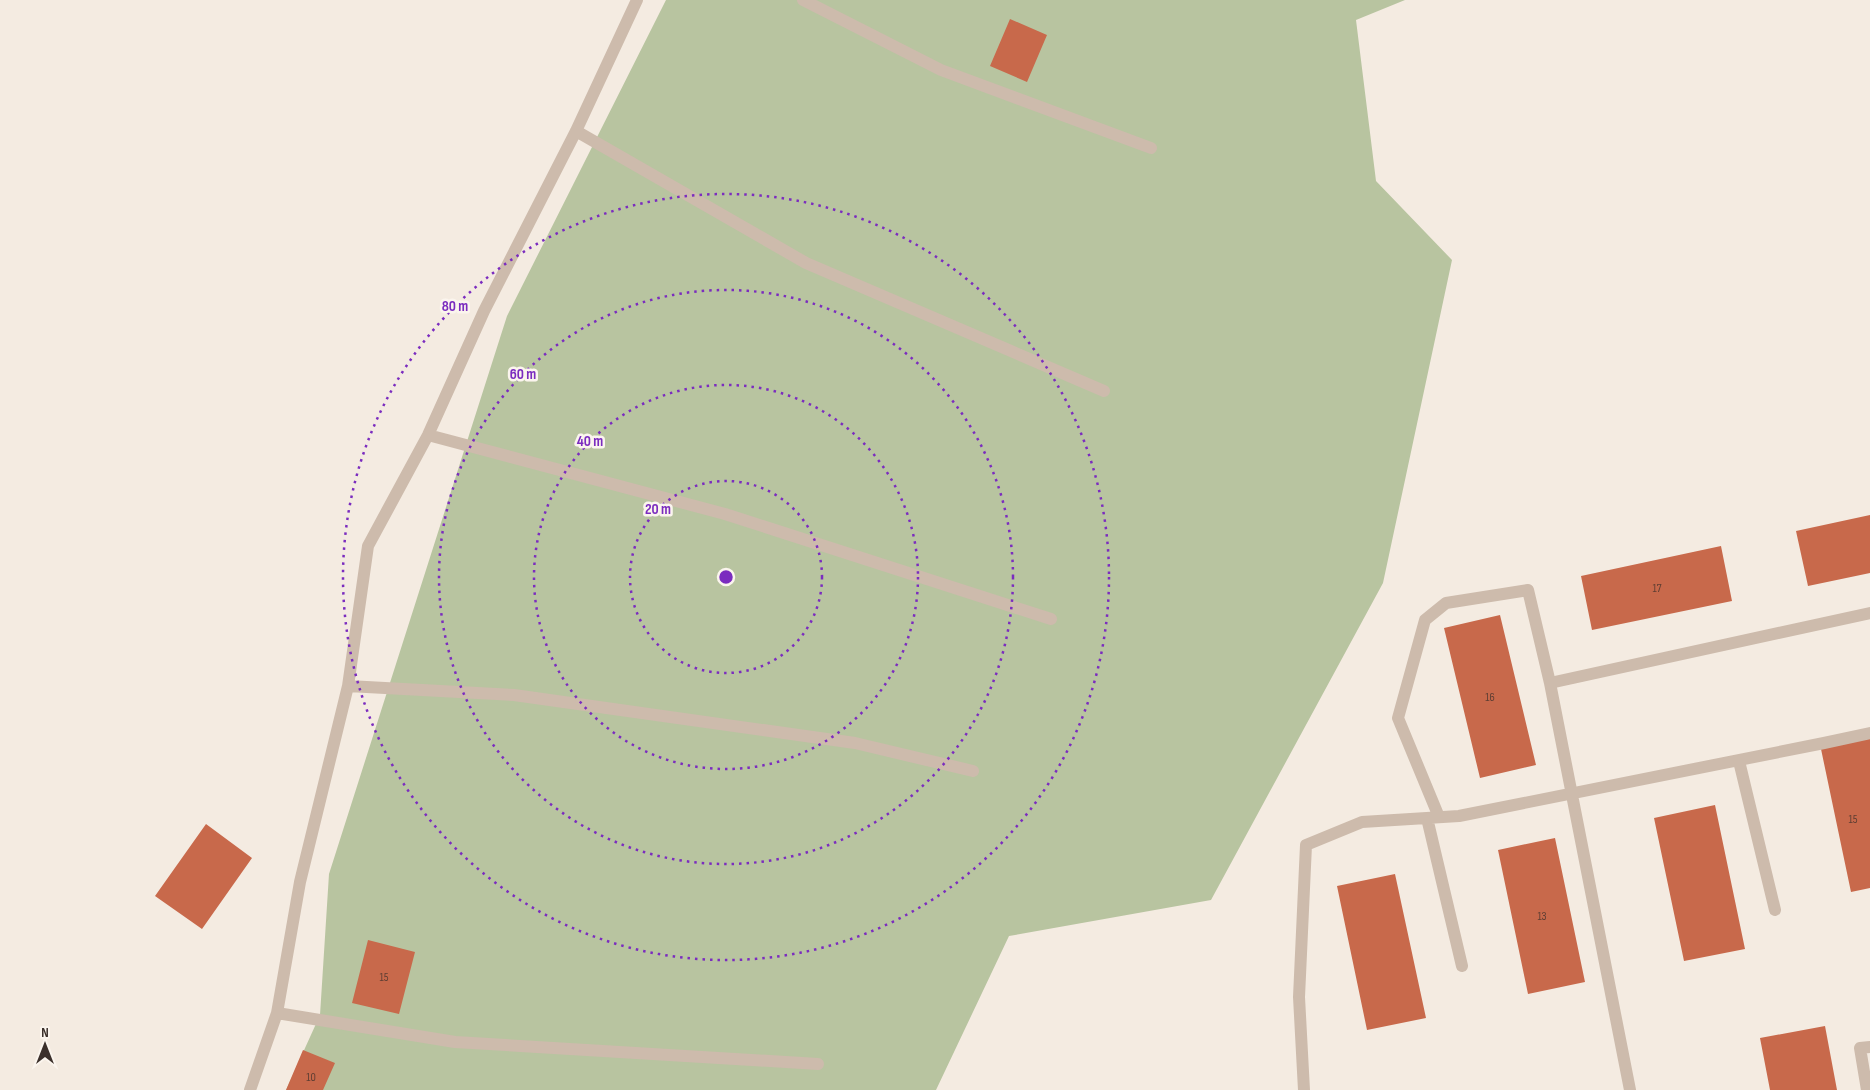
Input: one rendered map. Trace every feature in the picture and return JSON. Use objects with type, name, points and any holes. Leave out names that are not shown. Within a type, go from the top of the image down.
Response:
[{"type":"street","points":[[250,1090],[277,1013],[300,882],[348,686],[368,546],[428,435],[484,310],[576,131],[637,0]]},
{"type":"street","points":[[803,0],[941,70],[1151,148]]},
{"type":"street","points":[[576,131],[806,263],[1104,390]]},
{"type":"street","points":[[428,435],[725,514],[1051,619]]},
{"type":"street","points":[[1462,966],[1433,818],[1398,718],[1425,620],[1446,603],[1528,590],[1550,683],[1630,1090]]},
{"type":"street","points":[[1550,683],[1870,613]]},
{"type":"street","points":[[348,686],[514,695],[855,744],[973,771]]},
{"type":"street","points":[[1304,1090],[1299,997],[1306,845],[1362,822],[1459,816],[1870,733]]},
{"type":"street","points":[[1739,760],[1775,910]]},
{"type":"street","points":[[277,1013],[455,1042],[818,1064]]},
{"type":"street","points":[[1868,1090],[1860,1048],[1870,1047]]},
{"type":"green space","points":[[666,0],[1405,0],[1356,20],[1376,181],[1452,260],[1383,583],[1211,900],[1009,936],[936,1090],[286,1090],[320,1015],[329,874],[507,316]]},
{"type":"building","points":[[1010,19],[1047,35],[1027,82],[990,66]]},
{"type":"building","points":[[1870,515],[1870,573],[1808,586],[1796,531]]},
{"type":"building","points":[[1721,546],[1732,601],[1592,630],[1581,576]]},
{"type":"building","points":[[1500,615],[1536,765],[1480,778],[1444,628]]},
{"type":"building","points":[[1870,738],[1870,888],[1851,892],[1821,749]]},
{"type":"building","points":[[1715,805],[1745,949],[1684,961],[1654,818]]},
{"type":"building","points":[[206,824],[252,858],[202,929],[155,896]]},
{"type":"building","points":[[1555,838],[1585,982],[1528,994],[1498,850]]},
{"type":"building","points":[[1395,874],[1426,1018],[1367,1030],[1337,886]]},
{"type":"building","points":[[368,940],[415,952],[399,1014],[352,1003]]},
{"type":"building","points":[[1825,1026],[1837,1090],[1770,1090],[1760,1038]]},
{"type":"building","points":[[303,1050],[335,1063],[323,1090],[286,1090]]}]
